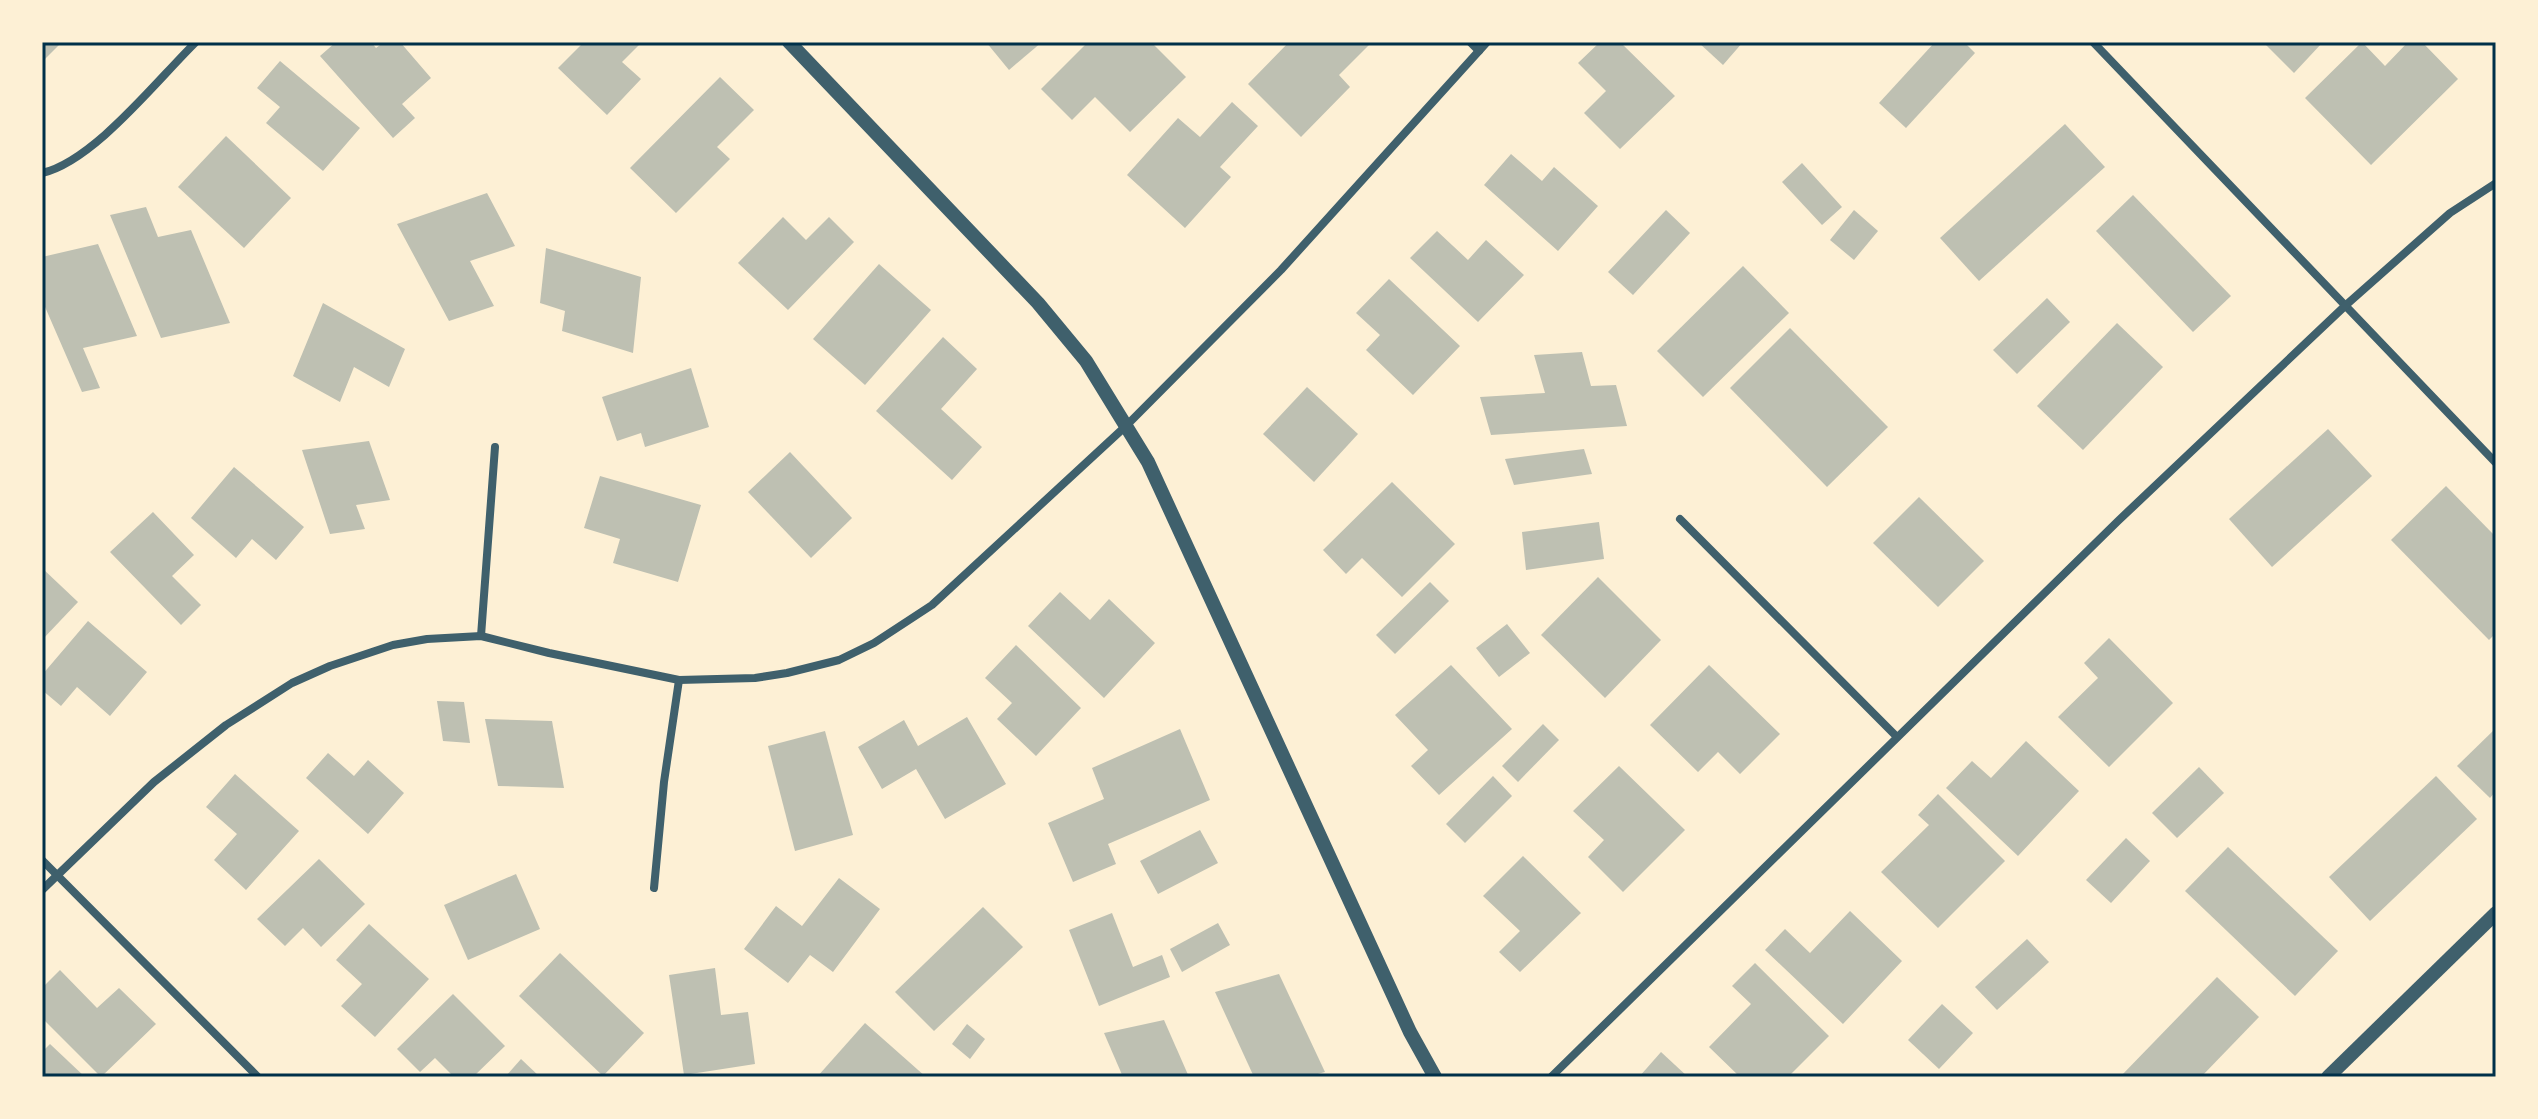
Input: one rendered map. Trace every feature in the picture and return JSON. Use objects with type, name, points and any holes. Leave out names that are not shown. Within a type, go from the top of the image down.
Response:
[{"type":"street","points":[[42,173],[56,170],[74,159],[124,116],[196,42]]},
{"type":"street","points":[[789,42],[1038,303],[1086,361],[1127,425],[1148,462],[1410,1032],[1435,1077]]},
{"type":"street","points":[[1470,42],[1479,51]]},
{"type":"street","points":[[42,890],[154,782],[226,725],[292,683],[330,666],[393,645],[427,639],[481,636],[679,680],[755,678],[787,673],[839,660],[874,643],[932,605],[1127,425],[1281,270],[1487,42]]},
{"type":"street","points":[[2093,42],[2496,463]]},
{"type":"street","points":[[1551,1077],[2118,521],[2346,305],[2450,213],[2496,183]]},
{"type":"street","points":[[481,636],[495,447]]},
{"type":"street","points":[[1680,519],[1897,737]]},
{"type":"street","points":[[654,888],[664,782],[679,680]]},
{"type":"street","points":[[42,860],[258,1077]]},
{"type":"street","points":[[2328,1077],[2496,913]]},
{"type":"building","points":[[42,42],[62,42],[42,62]]},
{"type":"building","points":[[336,42],[371,42],[376,48],[384,42],[400,42],[431,78],[402,104],[415,118],[393,138],[320,56]]},
{"type":"building","points":[[584,42],[642,42],[622,62],[641,79],[607,115],[558,68]]},
{"type":"building","points":[[986,42],[1042,42],[1009,70]]},
{"type":"building","points":[[1088,42],[1151,42],[1186,77],[1130,132],[1095,97],[1072,120],[1041,89]]},
{"type":"building","points":[[1289,42],[1372,42],[1339,75],[1350,87],[1301,137],[1248,84]]},
{"type":"building","points":[[1600,42],[1620,42],[1675,96],[1620,149],[1584,113],[1606,91],[1578,63]]},
{"type":"building","points":[[1698,42],[1743,42],[1723,65]]},
{"type":"building","points":[[1935,42],[1964,42],[1975,53],[1906,128],[1879,103]]},
{"type":"building","points":[[2263,42],[2323,42],[2294,73]]},
{"type":"building","points":[[2362,42],[2385,66],[2408,42],[2422,42],[2458,79],[2371,165],[2305,98]]},
{"type":"building","points":[[280,61],[360,128],[323,171],[266,123],[280,107],[257,88]]},
{"type":"building","points":[[720,77],[754,110],[717,147],[730,159],[676,213],[630,168]]},
{"type":"building","points":[[1232,102],[1258,126],[1220,167],[1231,177],[1185,228],[1127,175],[1178,118],[1200,137]]},
{"type":"building","points":[[2065,124],[2105,167],[1979,281],[1940,238]]},
{"type":"building","points":[[226,136],[291,198],[244,248],[178,187]]},
{"type":"building","points":[[1511,154],[1542,181],[1554,167],[1598,206],[1558,251],[1484,185]]},
{"type":"building","points":[[1802,163],[1842,207],[1822,225],[1782,182]]},
{"type":"building","points":[[487,193],[515,246],[470,261],[494,306],[449,321],[397,224]]},
{"type":"building","points":[[2133,195],[2231,296],[2193,332],[2096,231]]},
{"type":"building","points":[[146,207],[158,237],[191,230],[230,323],[161,338],[110,215]]},
{"type":"building","points":[[1666,210],[1690,233],[1633,295],[1608,272]]},
{"type":"building","points":[[1854,210],[1878,231],[1854,260],[1830,240]]},
{"type":"building","points":[[783,217],[806,240],[829,217],[854,242],[788,310],[738,263]]},
{"type":"building","points":[[1437,231],[1468,260],[1486,240],[1524,275],[1478,322],[1410,258]]},
{"type":"building","points":[[98,244],[137,336],[83,348],[100,388],[82,392],[42,300],[42,257]]},
{"type":"building","points":[[546,248],[641,277],[633,353],[562,331],[565,311],[540,303]]},
{"type":"building","points":[[879,264],[931,310],[865,385],[813,339]]},
{"type":"building","points":[[1743,266],[1789,313],[1703,397],[1657,351]]},
{"type":"building","points":[[1389,279],[1460,346],[1413,395],[1366,350],[1380,335],[1356,313]]},
{"type":"building","points":[[2047,298],[2070,322],[2017,374],[1993,350]]},
{"type":"building","points":[[323,303],[405,349],[389,387],[354,367],[340,402],[293,376]]},
{"type":"building","points":[[2117,323],[2163,367],[2083,450],[2037,406]]},
{"type":"building","points":[[1790,328],[1888,427],[1827,487],[1730,388]]},
{"type":"building","points":[[943,337],[977,369],[941,409],[982,447],[952,480],[876,411]]},
{"type":"building","points":[[1582,352],[1591,386],[1616,385],[1627,426],[1491,435],[1480,397],[1545,393],[1534,355]]},
{"type":"building","points":[[691,368],[709,427],[645,447],[641,433],[617,441],[602,397]]},
{"type":"building","points":[[1307,387],[1358,434],[1314,482],[1263,434]]},
{"type":"building","points":[[2328,429],[2372,476],[2272,567],[2229,519]]},
{"type":"building","points":[[369,441],[390,500],[356,505],[365,529],[330,534],[302,450]]},
{"type":"building","points":[[1584,449],[1592,474],[1514,485],[1505,459]]},
{"type":"building","points":[[790,452],[852,518],[811,558],[748,492]]},
{"type":"building","points":[[234,467],[304,527],[276,560],[252,539],[236,558],[191,518]]},
{"type":"building","points":[[600,476],[701,505],[678,582],[613,563],[620,539],[584,528]]},
{"type":"building","points":[[1392,482],[1455,544],[1402,597],[1362,558],[1346,574],[1323,550]]},
{"type":"building","points":[[2446,486],[2496,537],[2496,633],[2489,640],[2391,540]]},
{"type":"building","points":[[1919,497],[1984,561],[1938,607],[1873,543]]},
{"type":"building","points":[[153,512],[194,555],[172,576],[201,605],[181,625],[110,552]]},
{"type":"building","points":[[1599,522],[1604,559],[1526,570],[1522,532]]},
{"type":"building","points":[[42,568],[78,602],[42,640]]},
{"type":"building","points":[[1598,577],[1661,640],[1605,698],[1541,635]]},
{"type":"building","points":[[1430,582],[1449,601],[1395,654],[1376,635]]},
{"type":"building","points":[[1060,592],[1090,620],[1109,599],[1155,643],[1104,698],[1028,626]]},
{"type":"building","points":[[88,621],[147,672],[110,716],[77,687],[61,706],[42,690],[42,675]]},
{"type":"building","points":[[1507,624],[1530,653],[1499,677],[1476,648]]},
{"type":"building","points":[[2109,638],[2173,703],[2109,767],[2058,717],[2098,678],[2084,663]]},
{"type":"building","points":[[1016,645],[1081,708],[1036,756],[997,719],[1012,703],[985,678]]},
{"type":"building","points":[[1451,665],[1512,729],[1439,795],[1411,766],[1428,750],[1395,715]]},
{"type":"building","points":[[1709,665],[1780,734],[1740,774],[1718,752],[1698,772],[1650,725]]},
{"type":"building","points":[[437,701],[464,702],[470,743],[443,741]]},
{"type":"building","points":[[967,717],[1006,784],[945,819],[916,769],[882,789],[858,747],[904,720],[918,746]]},
{"type":"building","points":[[485,719],[552,721],[564,788],[498,786]]},
{"type":"building","points":[[1543,724],[1559,740],[1518,782],[1502,766]]},
{"type":"building","points":[[2496,728],[2496,791],[2490,798],[2457,766]]},
{"type":"building","points":[[1180,729],[1210,800],[1108,844],[1116,864],[1073,882],[1048,823],[1104,799],[1092,768]]},
{"type":"building","points":[[825,731],[853,835],[795,851],[768,746]]},
{"type":"building","points":[[2026,741],[2079,791],[2018,856],[1946,788],[1972,761],[1991,778]]},
{"type":"building","points":[[328,753],[354,776],[368,760],[404,793],[368,834],[306,778]]},
{"type":"building","points":[[1619,766],[1685,830],[1623,892],[1588,857],[1604,840],[1573,811]]},
{"type":"building","points":[[2199,767],[2224,793],[2177,838],[2152,813]]},
{"type":"building","points":[[235,774],[299,831],[246,890],[214,860],[237,834],[206,807]]},
{"type":"building","points":[[1493,776],[1512,796],[1465,843],[1446,824]]},
{"type":"building","points":[[2436,776],[2477,819],[2370,921],[2329,877]]},
{"type":"building","points":[[1938,794],[2005,861],[1938,928],[1881,872],[1929,825],[1918,815]]},
{"type":"building","points":[[1200,830],[1218,863],[1158,894],[1140,861]]},
{"type":"building","points":[[2126,838],[2150,861],[2111,903],[2086,880]]},
{"type":"building","points":[[2228,847],[2338,951],[2295,996],[2185,891]]},
{"type":"building","points":[[1523,856],[1581,913],[1520,972],[1499,952],[1520,931],[1483,896]]},
{"type":"building","points":[[319,859],[365,904],[321,947],[303,928],[285,946],[257,919]]},
{"type":"building","points":[[516,874],[540,929],[468,960],[444,905]]},
{"type":"building","points":[[839,878],[880,909],[833,972],[810,955],[788,983],[744,949],[776,906],[802,926]]},
{"type":"building","points":[[983,907],[1023,947],[934,1031],[895,992]]},
{"type":"building","points":[[1850,911],[1902,961],[1843,1024],[1765,950],[1785,929],[1810,953]]},
{"type":"building","points":[[1112,913],[1133,967],[1162,955],[1170,977],[1099,1006],[1069,930]]},
{"type":"building","points":[[1218,923],[1230,945],[1182,972],[1170,949]]},
{"type":"building","points":[[369,924],[429,979],[375,1037],[341,1006],[362,984],[336,960]]},
{"type":"building","points":[[2027,939],[2049,962],[1997,1010],[1975,987]]},
{"type":"building","points":[[560,953],[644,1033],[603,1076],[519,996]]},
{"type":"building","points":[[1755,963],[1829,1036],[1788,1077],[1740,1077],[1709,1047],[1751,1004],[1732,986]]},
{"type":"building","points":[[715,968],[721,1015],[748,1012],[755,1064],[684,1075],[669,975]]},
{"type":"building","points":[[60,970],[97,1008],[119,988],[156,1024],[101,1077],[42,1018],[42,988]]},
{"type":"building","points":[[1279,974],[1325,1072],[1307,1077],[1254,1077],[1215,992]]},
{"type":"building","points":[[2217,977],[2259,1017],[2201,1077],[2120,1077]]},
{"type":"building","points":[[453,994],[505,1046],[473,1077],[454,1077],[435,1058],[420,1072],[397,1049]]},
{"type":"building","points":[[1942,1004],[1973,1033],[1939,1069],[1908,1040]]},
{"type":"building","points":[[1164,1020],[1189,1077],[1123,1077],[1104,1033]]},
{"type":"building","points":[[865,1023],[926,1077],[817,1077]]},
{"type":"building","points":[[967,1024],[985,1039],[970,1059],[952,1044]]},
{"type":"building","points":[[50,1044],[85,1077],[42,1077],[42,1052]]},
{"type":"building","points":[[1661,1052],[1688,1077],[1639,1077]]},
{"type":"building","points":[[521,1059],[540,1077],[505,1077]]}]
